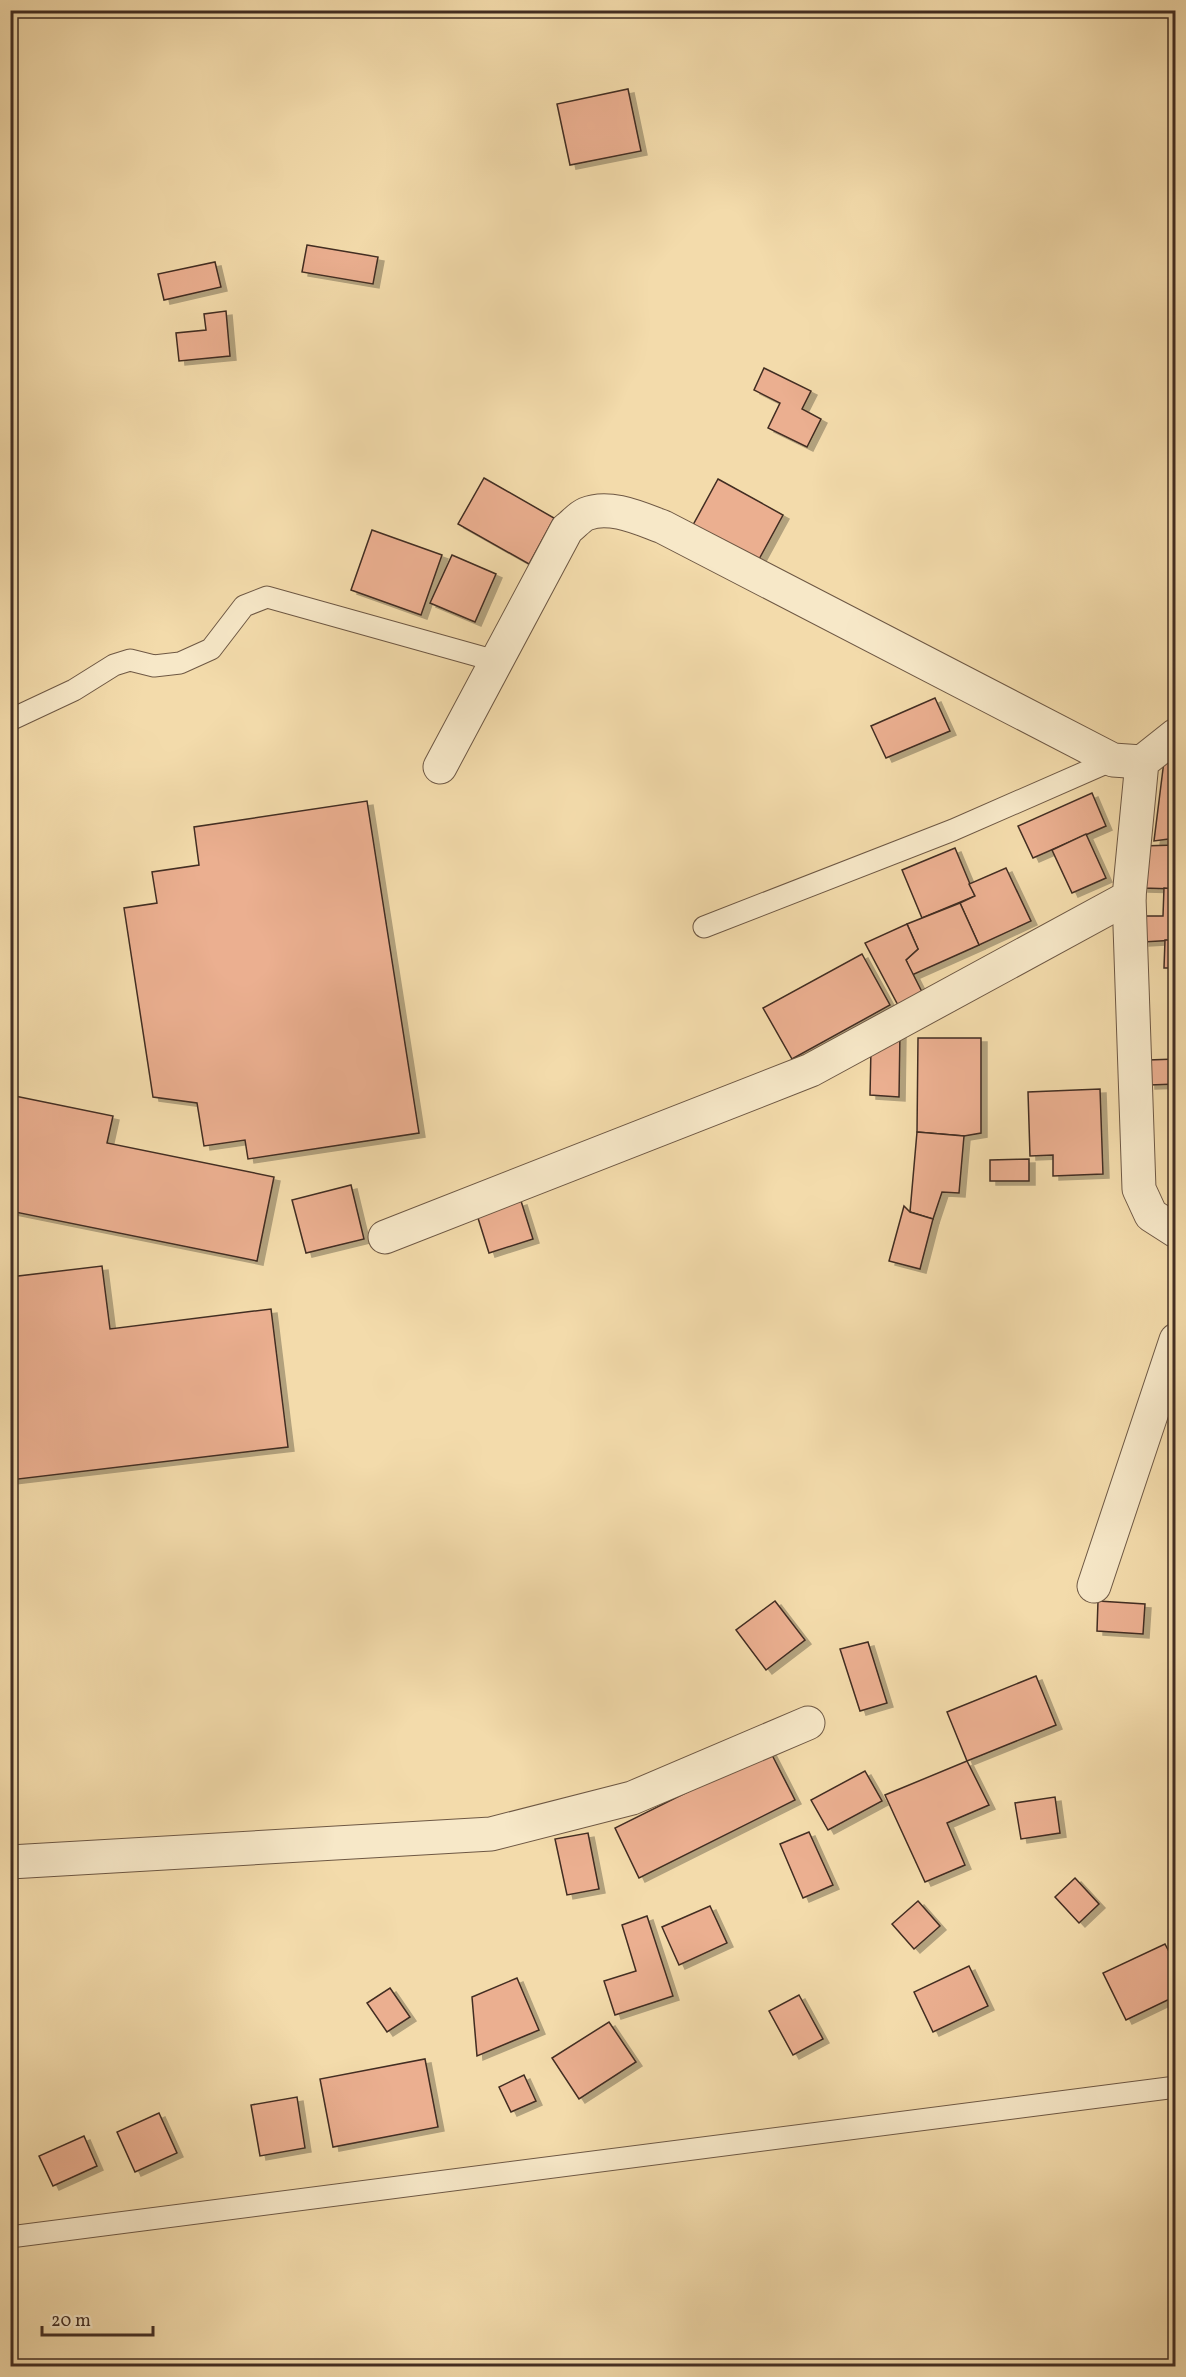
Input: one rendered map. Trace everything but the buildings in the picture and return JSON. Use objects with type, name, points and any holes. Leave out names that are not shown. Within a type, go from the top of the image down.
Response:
[{"type":"street","points":[[440,767],[567,529],[586,514],[604,512],[627,514],[663,527],[1128,761]]},
{"type":"street","points":[[1128,761],[1176,735]]},
{"type":"street","points":[[1128,761],[1129,897],[1139,1189],[1151,1215],[1176,1231]]},
{"type":"street","points":[[385,1237],[811,1070],[1129,897]]},
{"type":"street","points":[[1095,1586],[1176,1340]]},
{"type":"street","points":[[10,1862],[491,1834],[632,1798],[808,1723]]},
{"type":"lane","points":[[10,720],[74,690],[114,665],[129,660],[154,666],[180,663],[211,649],[244,606],[267,597],[496,661]]},
{"type":"lane","points":[[704,927],[1128,761]]},
{"type":"lane","points":[[10,2237],[1176,2087]]}]
